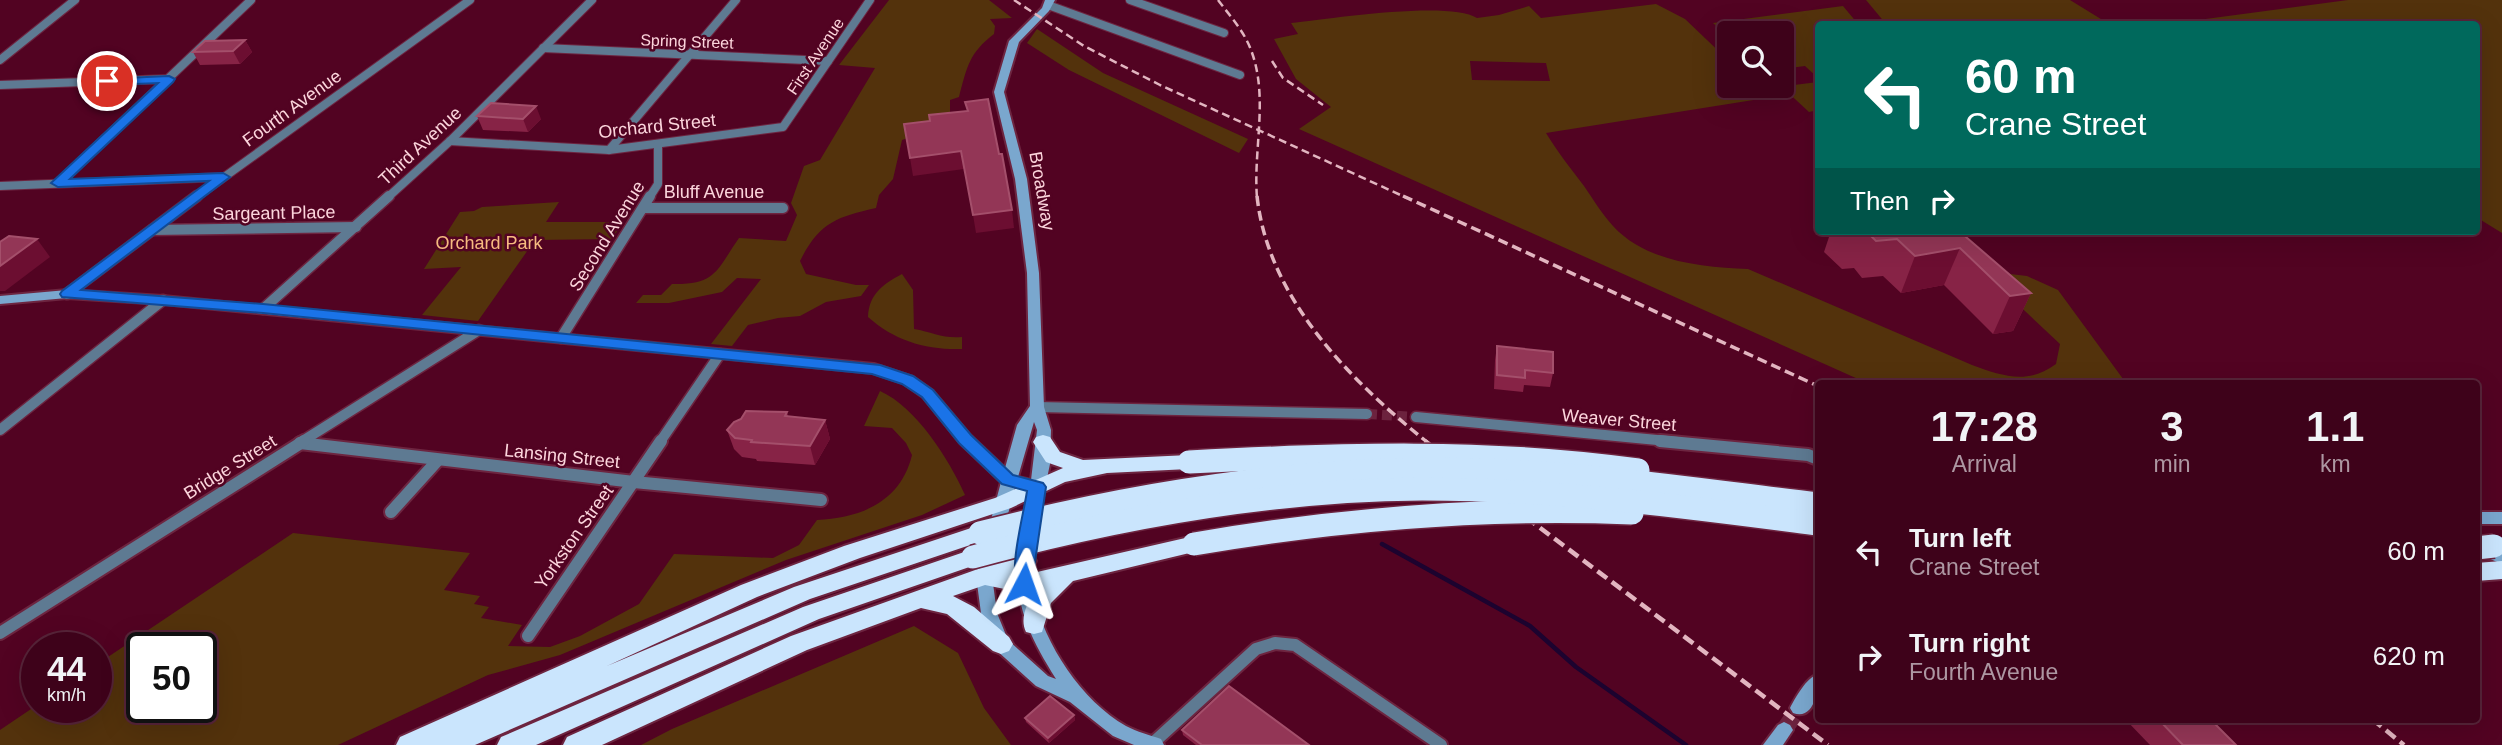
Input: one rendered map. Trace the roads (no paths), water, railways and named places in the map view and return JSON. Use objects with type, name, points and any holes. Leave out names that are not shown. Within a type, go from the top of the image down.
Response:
[{"type":"highway","points":[[1043,442],[1053,457],[1061,462],[1082,467],[1417,452],[1523,455],[1590,462],[1815,502]]},
{"type":"highway","points":[[409,745],[749,591],[1005,491],[1037,487],[1060,476],[1103,467]]},
{"type":"highway","points":[[447,745],[791,597],[980,533],[1055,513],[1164,491],[1236,480],[1359,471],[1443,469],[1563,475],[1815,503]]},
{"type":"highway","points":[[576,745],[749,664],[885,611],[979,566],[1058,534],[1170,510],[1280,496],[1362,490],[1446,489],[1564,494],[1815,525]]},
{"type":"highway","points":[[510,745],[811,613],[979,566],[1025,573],[1074,572],[1194,544],[1364,518],[1489,510],[1579,510],[1815,525]]},
{"type":"highway","points":[[2480,547],[2502,545]]},
{"type":"highway","points":[[2480,572],[2502,570]]},
{"type":"highway","points":[[1034,625],[1040,600],[1048,588],[1074,572]]},
{"type":"highway","points":[[885,611],[926,599],[947,602],[1001,644]]},
{"type":"main road","name":"Broadway","points":[[1049,2],[1014,41],[999,92],[1021,179],[1027,219],[1037,349],[1037,407],[1044,430],[1025,573],[1034,625],[1076,697]]},
{"type":"main road","points":[[0,300],[67,294],[163,300],[874,369],[908,380],[928,394],[1005,491]]},
{"type":"main road","name":"Broadway","points":[[1037,407],[1024,425],[979,566],[989,613],[1001,644],[1042,681],[1076,697],[1121,738],[1154,744]]},
{"type":"main road","points":[[2480,518],[2502,518]]},
{"type":"main road","points":[[2480,549],[2502,558]]},
{"type":"main road","points":[[1799,708],[1815,685]]},
{"type":"street","points":[[0,60],[75,0]]},
{"type":"street","points":[[58,183],[251,0]]},
{"type":"street","name":"Fourth Avenue","points":[[67,294],[223,177],[470,0]]},
{"type":"street","name":"Third Avenue","points":[[263,309],[450,141],[592,0]]},
{"type":"street","points":[[609,150],[736,0]]},
{"type":"street","name":"First Avenue","points":[[783,127],[870,0]]},
{"type":"street","points":[[1130,0],[1224,33]]},
{"type":"street","points":[[1049,2],[1240,75]]},
{"type":"street","name":"Spring Street","points":[[543,48],[828,61]]},
{"type":"street","points":[[0,85],[169,79]]},
{"type":"street","name":"Orchard Street","points":[[450,141],[609,150],[783,127]]},
{"type":"street","name":"Second Avenue","points":[[561,338],[658,184],[658,144]]},
{"type":"street","points":[[0,186],[223,177]]},
{"type":"street","name":"Bluff Avenue","points":[[645,208],[783,208]]},
{"type":"street","name":"Sargeant Place","points":[[151,230],[356,227]]},
{"type":"street","points":[[0,430],[163,300]]},
{"type":"street","name":"Bridge Street","points":[[0,633],[479,330]]},
{"type":"street","name":"Yorkston Street","points":[[528,636],[720,354]]},
{"type":"street","points":[[1037,407],[1367,414]]},
{"type":"street","name":"Weaver Street","points":[[1416,417],[1815,457]]},
{"type":"street","name":"Lansing Street","points":[[300,443],[634,482],[821,500]]},
{"type":"street","points":[[391,512],[438,460]]},
{"type":"street","points":[[1154,744],[1256,649],[1268,643],[1282,642],[1295,645],[1441,745]]},
{"type":"waterway","points":[[1382,544],[1530,626],[1576,667],[1686,745]]},
{"type":"tunnel","points":[[1367,414],[1416,417]]},
{"type":"tunnel","points":[[1784,730],[1799,708]]},
{"type":"railway","points":[[1014,0],[1084,46],[1160,85],[1259,130]]},
{"type":"railway","points":[[1218,0],[1245,36],[1251,50],[1259,86],[1259,130]]},
{"type":"railway","points":[[1272,61],[1283,78],[1323,105]]},
{"type":"railway","points":[[1257,198],[1259,130]]},
{"type":"railway","points":[[1259,130],[1407,198]]},
{"type":"railway","points":[[1257,196],[1264,234],[1278,269],[1296,303],[1318,335],[1370,392],[1427,442]]},
{"type":"railway","points":[[1403,196],[1815,385]]},
{"type":"railway","points":[[1425,441],[1828,745]]},
{"type":"railway","points":[[2377,723],[2404,745]]},
{"type":"park label","name":"Orchard Park","points":[[489,243]]}]
